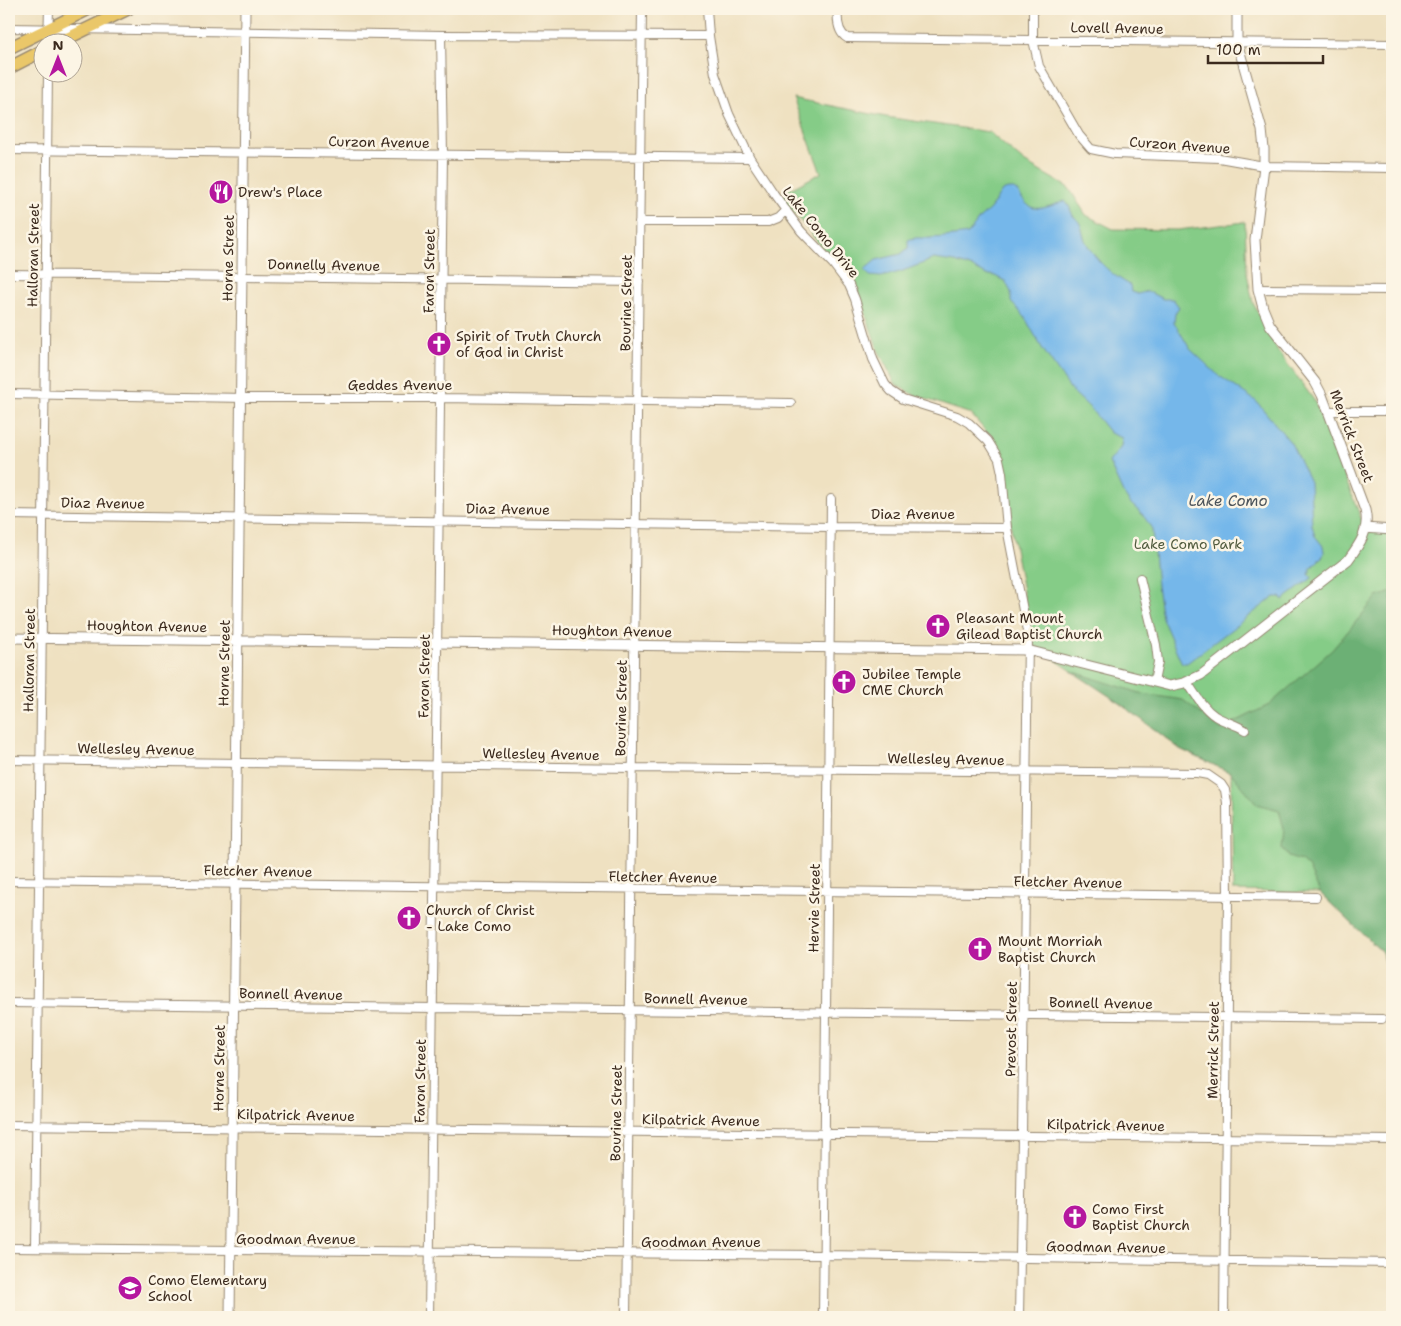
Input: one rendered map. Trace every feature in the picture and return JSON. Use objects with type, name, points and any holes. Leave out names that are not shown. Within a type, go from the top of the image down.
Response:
[{"type":"main road","points":[[9,48],[89,9]]},
{"type":"main road","points":[[82,32],[128,9]]},
{"type":"main road","points":[[9,68],[32,56]]},
{"type":"street","points":[[48,29],[49,9]]},
{"type":"street","name":"Horne Street","points":[[230,1317],[245,9]]},
{"type":"street","name":"Bourine Street","points":[[626,1317],[642,9]]},
{"type":"street","name":"Lake Como Drive","points":[[707,9],[715,74],[729,114],[750,158],[786,210],[849,285],[873,359],[885,384],[891,392],[903,399],[957,416],[969,423],[995,449],[1002,473],[1007,528],[1028,636],[1027,650]]},
{"type":"street","name":"Lovell Avenue","points":[[838,9],[839,29],[842,35],[847,38],[1392,44]]},
{"type":"street","points":[[1033,9],[1033,40]]},
{"type":"street","name":"Merrick Street","points":[[1207,670],[1348,560],[1361,542],[1367,517],[1322,395],[1315,382],[1270,325],[1263,308],[1258,288],[1255,240],[1264,166],[1262,130],[1237,42],[1237,9]]},
{"type":"street","points":[[9,28],[441,35],[709,36]]},
{"type":"street","name":"Faron Street","points":[[429,1317],[442,279],[443,155],[441,35]]},
{"type":"street","name":"Curzon Avenue","points":[[1033,40],[1039,66],[1079,135],[1091,149],[1115,154],[1219,158],[1264,166],[1392,168]]},
{"type":"street","name":"Halloran Street","points":[[35,1248],[48,82]]},
{"type":"street","name":"Curzon Avenue","points":[[9,150],[750,158]]},
{"type":"street","points":[[639,222],[768,222],[778,218],[786,210]]},
{"type":"street","name":"Donnelly Avenue","points":[[9,274],[638,282]]},
{"type":"street","points":[[1258,288],[1392,290]]},
{"type":"street","name":"Geddes Avenue","points":[[9,394],[791,403]]},
{"type":"street","points":[[1328,411],[1392,411]]},
{"type":"street","name":"Hervie Street","points":[[823,1317],[831,499]]},
{"type":"street","name":"Diaz Avenue","points":[[9,515],[1007,528]]},
{"type":"street","points":[[1365,528],[1392,530]]},
{"type":"street","points":[[1140,578],[1156,645],[1158,662],[1154,682]]},
{"type":"street","name":"Houghton Avenue","points":[[9,638],[1027,650],[1170,686],[1187,682],[1207,670]]},
{"type":"street","name":"Prevost Street","points":[[1019,1317],[1027,650]]},
{"type":"street","points":[[1187,682],[1205,708],[1216,716],[1245,730]]},
{"type":"street","name":"Wellesley Avenue","points":[[9,760],[1197,773],[1208,775],[1221,784]]},
{"type":"street","name":"Merrick Street","points":[[1221,784],[1225,790],[1227,803],[1228,896],[1224,1317]]},
{"type":"street","name":"Fletcher Avenue","points":[[9,881],[1316,897]]},
{"type":"street","name":"Bonnell Avenue","points":[[9,1003],[1382,1019]]},
{"type":"street","name":"Kilpatrick Avenue","points":[[9,1125],[1392,1140]]},
{"type":"street","name":"Goodman Avenue","points":[[9,1248],[824,1255],[1392,1263]]},
{"type":"green space","name":"Lake Como Park","points":[[793,98],[886,117],[989,132],[1024,162],[1069,188],[1086,215],[1113,229],[1178,230],[1245,222],[1247,273],[1253,303],[1278,351],[1314,400],[1365,528],[1392,532],[1392,999],[1382,952],[1320,893],[1233,891],[1231,773],[1180,749],[1120,703],[1033,645],[1009,516],[999,447],[971,414],[914,395],[896,385],[878,350],[854,281],[831,258],[781,197],[788,190],[821,173]]},
{"type":"green space","points":[[1392,592],[1392,999],[1382,952],[1320,893],[1308,867],[1301,861],[1288,857],[1282,848],[1284,829],[1279,810],[1257,804],[1231,773],[1180,749],[1120,703],[1071,671],[1143,694],[1183,700],[1221,729],[1269,705],[1332,650],[1377,597]]},
{"type":"water","name":"Lake Como","points":[[1014,189],[1027,204],[1035,208],[1065,201],[1073,216],[1079,222],[1085,240],[1095,257],[1117,277],[1130,285],[1131,292],[1138,294],[1147,291],[1163,299],[1173,299],[1179,307],[1175,314],[1174,322],[1190,349],[1218,375],[1256,401],[1291,443],[1310,482],[1312,525],[1315,536],[1323,546],[1324,552],[1323,556],[1311,568],[1309,574],[1312,578],[1283,600],[1280,597],[1274,597],[1187,663],[1182,663],[1162,618],[1152,529],[1143,515],[1130,503],[1123,493],[1109,462],[1121,447],[1122,438],[1110,433],[1089,407],[1071,390],[1042,348],[1024,316],[1011,302],[1011,292],[1005,281],[955,262],[934,259],[881,277],[870,276],[864,270],[876,260],[901,254],[908,248],[908,240],[968,234],[979,219],[990,209],[1002,191]]},
{"type":"place","name":"Drew's Place","points":[[221,192]]},
{"type":"place","name":"Spirit of Truth Church of God in Christ","points":[[439,344]]},
{"type":"place","name":"Pleasant Mount Gilead Baptist Church","points":[[938,626]]},
{"type":"place","name":"Jubilee Temple CME Church","points":[[844,682]]},
{"type":"place","name":"Church of Christ - Lake Como","points":[[409,918]]},
{"type":"place","name":"Mount Morriah Baptist Church","points":[[980,949]]},
{"type":"place","name":"Como First Baptist Church","points":[[1075,1217]]},
{"type":"place","name":"Como Elementary School","points":[[130,1288]]}]
